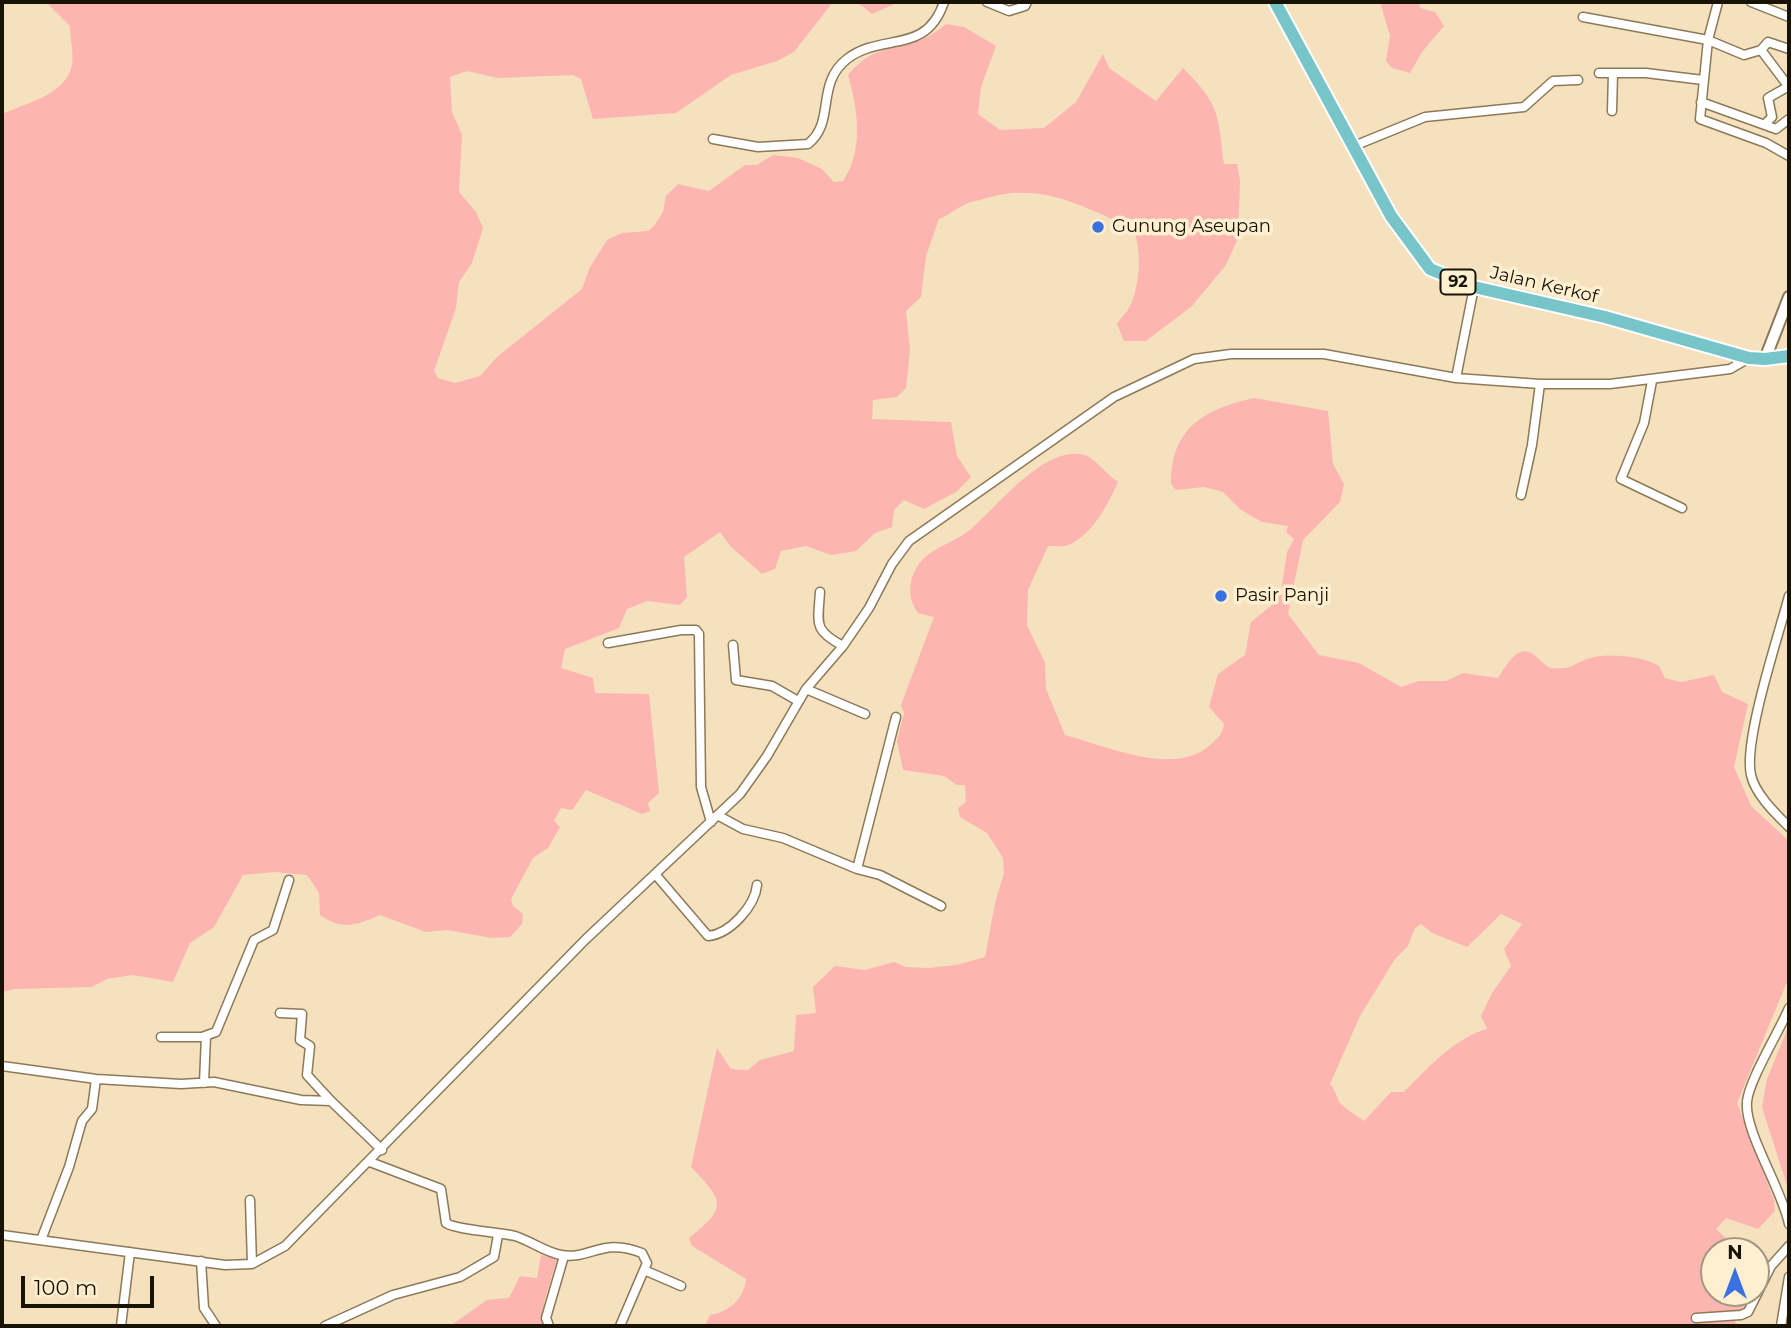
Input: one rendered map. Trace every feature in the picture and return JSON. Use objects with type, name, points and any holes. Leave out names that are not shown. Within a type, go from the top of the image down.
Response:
[{"type":"main road","name":"Jalan Kerkof","points":[[1275,2],[1391,216],[1430,269],[1474,287],[1605,317],[1749,358],[1789,356]]},
{"type":"street","points":[[713,139],[758,147],[807,144],[822,128],[829,80],[836,69],[865,49],[920,35],[937,19],[944,2]]},
{"type":"street","points":[[987,2],[1009,11],[1025,6],[1027,2]]},
{"type":"street","points":[[1717,2],[1707,40],[1700,119],[1766,143],[1789,156]]},
{"type":"street","points":[[1751,2],[1789,18]]},
{"type":"street","points":[[1583,17],[1707,40],[1744,55],[1761,50],[1770,42],[1789,49]]},
{"type":"street","points":[[1761,50],[1789,87],[1768,98],[1772,117],[1766,123]]},
{"type":"street","points":[[1599,73],[1646,73],[1703,80]]},
{"type":"street","points":[[1612,111],[1613,73]]},
{"type":"street","points":[[1354,146],[1425,117],[1524,107],[1530,105],[1553,81],[1578,80]]},
{"type":"street","points":[[1700,102],[1766,123],[1776,129]]},
{"type":"street","points":[[1766,143],[1776,129],[1789,119]]},
{"type":"street","points":[[1456,377],[1474,287]]},
{"type":"street","points":[[1765,359],[1786,314],[1789,297]]},
{"type":"street","points":[[2,1235],[225,1265],[252,1264],[285,1246],[586,939],[740,794],[767,756],[806,689],[843,646],[869,608],[900,550],[920,530],[1000,479],[1114,397],[1173,367],[1215,355],[1285,352],[1337,355],[1384,366],[1456,377],[1540,384],[1652,381],[1730,369],[1749,358]]},
{"type":"street","points":[[1652,381],[1644,423],[1620,477],[1624,483],[1682,508]]},
{"type":"street","points":[[1521,495],[1532,445],[1540,384]]},
{"type":"street","points":[[820,592],[819,629],[824,636],[843,646]]},
{"type":"street","points":[[1789,596],[1762,698],[1750,762],[1751,775],[1758,791],[1789,827]]},
{"type":"street","points":[[608,643],[681,630],[696,631],[699,634],[701,787],[710,822]]},
{"type":"street","points":[[733,645],[736,680],[772,686],[798,701]]},
{"type":"street","points":[[806,689],[865,714]]},
{"type":"street","points":[[858,869],[896,717]]},
{"type":"street","points":[[719,816],[743,829],[783,838],[858,869],[880,875],[941,906]]},
{"type":"street","points":[[655,874],[708,936],[714,936],[744,913],[754,901],[757,885]]},
{"type":"street","points":[[161,1037],[206,1036],[212,1035],[219,1028],[254,940],[273,930],[289,880]]},
{"type":"street","points":[[1789,1008],[1746,1102],[1752,1131],[1780,1190],[1789,1224]]},
{"type":"street","points":[[280,1013],[302,1014],[300,1040],[310,1046],[307,1075],[382,1150]]},
{"type":"street","points":[[204,1083],[206,1036]]},
{"type":"street","points":[[2,1066],[96,1079],[234,1085],[301,1100],[331,1101]]},
{"type":"street","points":[[41,1240],[69,1167],[82,1121],[92,1110],[96,1079]]},
{"type":"street","points":[[370,1162],[441,1189],[444,1215],[449,1226],[477,1228],[498,1235],[517,1237],[564,1256],[619,1245],[646,1256],[644,1270],[620,1326]]},
{"type":"street","points":[[250,1200],[252,1264]]},
{"type":"street","points":[[325,1326],[393,1295],[460,1277],[494,1257],[498,1235]]},
{"type":"street","points":[[1696,1318],[1741,1315],[1748,1311],[1771,1266],[1789,1247]]},
{"type":"street","points":[[121,1326],[130,1252]]},
{"type":"street","points":[[549,1326],[547,1318],[564,1256]]},
{"type":"street","points":[[201,1261],[204,1308],[216,1326]]},
{"type":"street","points":[[644,1270],[681,1286]]},
{"type":"street","points":[[1781,1326],[1789,1277]]},
{"type":"shaded area","points":[[46,2],[833,2],[794,52],[777,61],[731,75],[676,113],[593,119],[581,79],[573,75],[498,78],[467,71],[450,77],[452,112],[462,135],[459,192],[476,212],[483,228],[472,263],[459,282],[456,308],[434,371],[438,378],[455,383],[480,376],[497,357],[582,289],[590,267],[607,240],[622,233],[648,231],[654,226],[663,212],[666,196],[678,184],[709,191],[745,165],[757,165],[773,155],[798,158],[822,169],[834,182],[843,181],[854,156],[857,130],[848,75],[871,55],[920,40],[946,24],[964,27],[996,46],[981,87],[978,114],[1000,130],[1044,128],[1076,102],[1103,54],[1109,68],[1156,101],[1183,68],[1211,101],[1218,121],[1224,164],[1237,164],[1240,181],[1238,238],[1226,265],[1192,306],[1146,341],[1124,341],[1117,324],[1133,298],[1139,267],[1138,245],[1132,228],[1060,198],[1024,193],[1004,194],[969,203],[939,219],[926,256],[921,297],[906,311],[910,350],[906,388],[897,397],[873,400],[872,419],[951,422],[957,456],[971,477],[956,492],[924,509],[904,500],[894,510],[892,527],[875,533],[856,551],[831,555],[806,546],[781,551],[775,569],[762,574],[731,547],[720,532],[684,557],[687,597],[680,605],[647,601],[627,609],[619,628],[565,649],[561,668],[593,678],[595,693],[649,694],[659,793],[648,803],[650,811],[642,814],[586,790],[572,810],[561,808],[554,821],[560,827],[548,848],[533,858],[511,899],[513,906],[523,914],[522,924],[510,937],[492,938],[447,930],[426,932],[380,915],[357,924],[343,925],[320,915],[319,893],[307,875],[275,872],[243,875],[214,927],[190,943],[173,982],[133,975],[107,979],[92,987],[15,989],[2,992],[2,114],[54,91],[62,84],[72,65],[70,26]]},
{"type":"shaded area","points":[[851,2],[899,2],[872,14],[861,5]]},
{"type":"shaded area","points":[[1380,2],[1419,2],[1420,8],[1435,12],[1444,26],[1422,52],[1410,73],[1392,68],[1386,61],[1390,36]]},
{"type":"shaded area","points":[[1254,398],[1328,411],[1333,464],[1344,484],[1340,502],[1303,540],[1288,614],[1319,655],[1359,663],[1401,687],[1419,681],[1446,681],[1463,673],[1498,678],[1512,658],[1527,651],[1551,668],[1568,667],[1595,657],[1624,656],[1659,666],[1665,678],[1681,682],[1714,675],[1722,692],[1748,704],[1734,767],[1751,806],[1789,841],[1789,977],[1737,1103],[1774,1200],[1775,1211],[1758,1229],[1726,1218],[1716,1229],[1725,1237],[1700,1237],[1700,1307],[1744,1307],[1735,1319],[1736,1326],[705,1326],[710,1315],[729,1308],[739,1298],[746,1279],[692,1246],[689,1238],[716,1211],[715,1196],[691,1167],[717,1048],[731,1069],[748,1070],[760,1060],[794,1051],[796,1015],[816,1013],[813,987],[835,966],[865,970],[894,962],[906,967],[928,968],[956,965],[985,957],[995,903],[1004,873],[1003,858],[987,833],[960,817],[958,808],[966,802],[965,785],[957,785],[944,776],[903,770],[897,741],[904,713],[901,705],[934,617],[918,613],[912,601],[910,588],[915,570],[930,553],[972,528],[1039,467],[1070,454],[1089,457],[1118,482],[1114,491],[1097,520],[1082,536],[1065,546],[1048,546],[1028,590],[1027,625],[1045,663],[1046,689],[1065,735],[1138,756],[1177,759],[1194,755],[1209,746],[1222,731],[1224,724],[1209,707],[1218,674],[1245,655],[1251,622],[1271,606],[1281,592],[1287,552],[1294,539],[1286,532],[1288,526],[1262,522],[1241,510],[1223,492],[1204,487],[1176,490],[1171,484],[1177,448],[1184,435],[1206,415]],"holes":[[[1501,914],[1522,924],[1504,949],[1511,966],[1492,993],[1481,1016],[1487,1029],[1452,1047],[1404,1092],[1391,1092],[1364,1121],[1341,1104],[1330,1084],[1360,1016],[1395,959],[1408,946],[1415,928],[1421,924],[1432,933],[1467,947]]]},
{"type":"shaded area","points":[[1789,1025],[1789,1192],[1762,1107],[1767,1079]]},
{"type":"shaded area","points":[[541,1255],[557,1259],[544,1302],[545,1326],[450,1326],[487,1300],[509,1298],[520,1276],[537,1278]]},
{"type":"place","name":"Gunung Aseupan","points":[[1098,227]]},
{"type":"place","name":"Pasir Panji","points":[[1221,596]]}]
